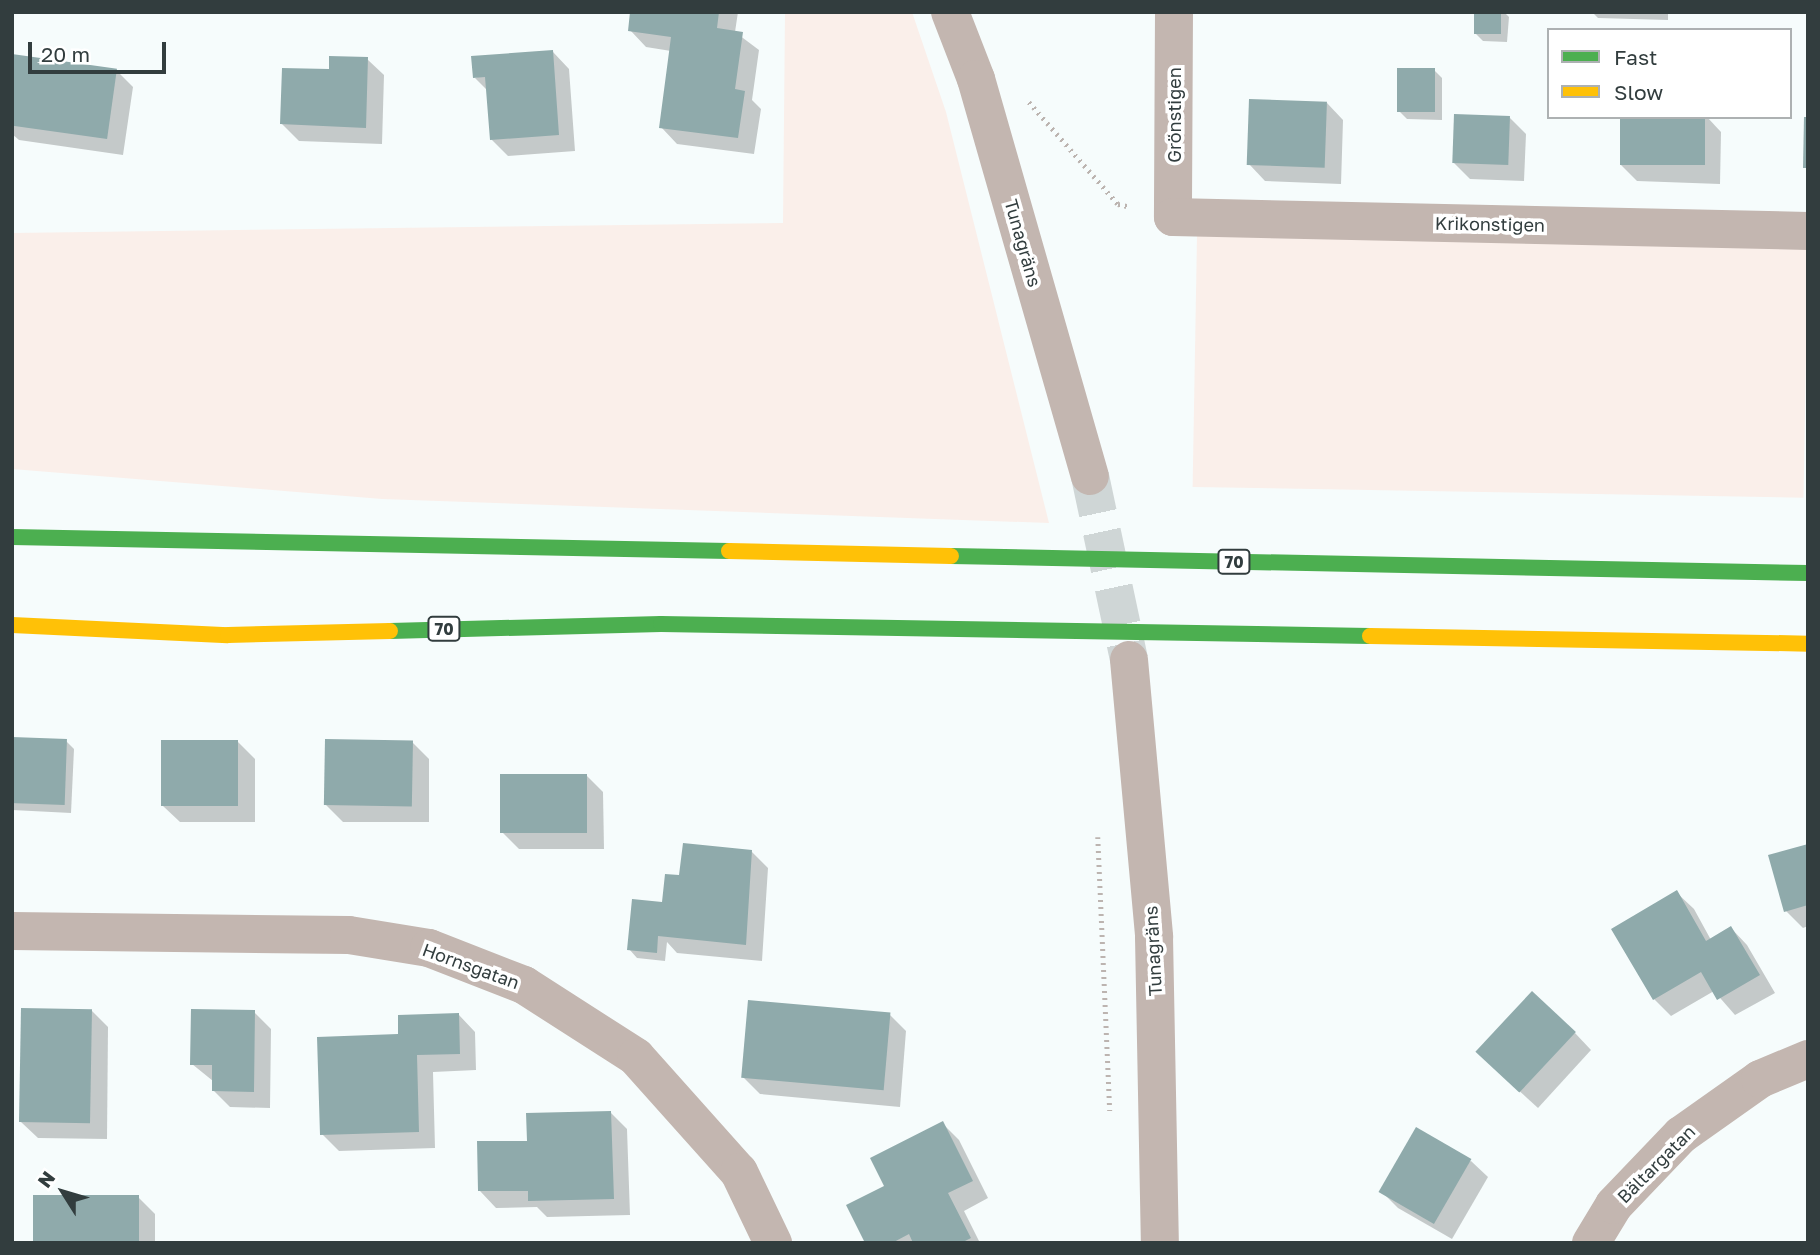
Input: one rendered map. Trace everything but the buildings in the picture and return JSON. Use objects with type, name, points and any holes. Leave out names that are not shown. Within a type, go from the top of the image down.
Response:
[{"type":"highway","name":"70","points":[[12,537],[1808,573]]},
{"type":"highway","name":"70","points":[[12,625],[228,635],[661,624],[1808,644]]},
{"type":"street","name":"Tunagräns","points":[[950,12],[976,79],[1090,476]]},
{"type":"street","name":"Grönstigen","points":[[1173,217],[1174,12]]},
{"type":"street","name":"Krikonstigen","points":[[1173,217],[1808,231]]},
{"type":"street","name":"Tunagräns","points":[[1129,660],[1154,937],[1160,1243]]},
{"type":"street","name":"Hornsgatan","points":[[12,931],[349,935],[429,948],[524,985],[636,1057],[738,1172],[773,1243]]},
{"type":"street","name":"Bältargatan","points":[[1591,1243],[1614,1205],[1681,1135],[1760,1079],[1808,1059]]},
{"type":"path","points":[[976,79],[1020,92],[1118,204],[1173,217]]},
{"type":"path","points":[[1097,827],[1111,1118]]},
{"type":"shaded area","points":[[785,12],[912,12],[946,112],[1049,523],[382,499],[12,469],[12,233],[783,223]]},
{"type":"shaded area","points":[[1197,236],[1808,247],[1804,498],[1193,487]]},
{"type":"tunnel","points":[[1090,476],[1129,660]]},
{"type":"traffic: fast","points":[[12,537],[729,551]]},
{"type":"traffic: fast","points":[[951,556],[1808,573]]},
{"type":"traffic: fast","points":[[390,631],[661,624],[1370,636]]},
{"type":"traffic: slow","points":[[729,551],[951,556]]},
{"type":"traffic: slow","points":[[12,625],[228,635],[390,631]]},
{"type":"traffic: slow","points":[[1370,636],[1808,644]]}]
